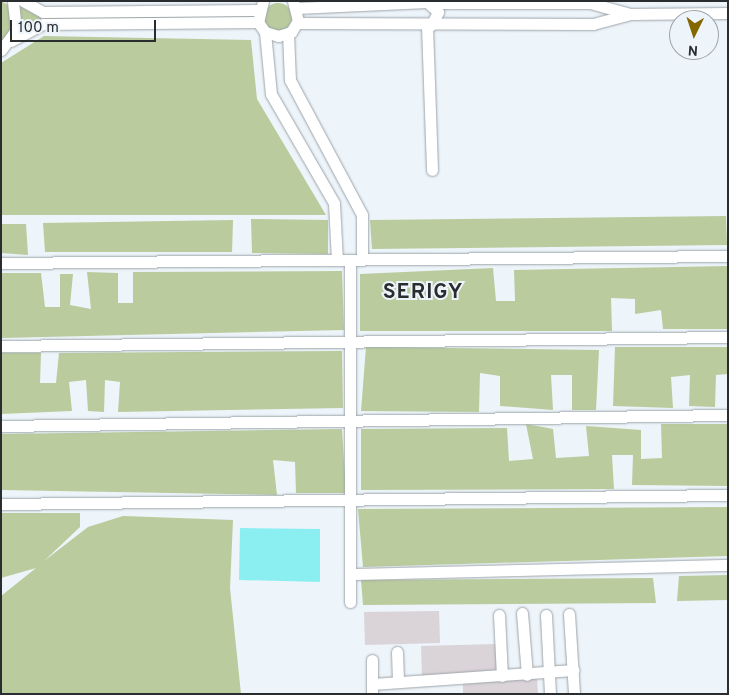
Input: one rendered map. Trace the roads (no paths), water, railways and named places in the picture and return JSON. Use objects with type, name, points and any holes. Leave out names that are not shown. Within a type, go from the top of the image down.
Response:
[{"type":"street","points":[[11,41],[18,19],[12,1]]},
{"type":"street","points":[[23,1],[43,12],[260,11]]},
{"type":"street","points":[[265,32],[278,36],[288,33],[297,23],[295,5],[427,2],[594,4],[630,14]]},
{"type":"street","points":[[427,2],[438,12],[427,26],[432,170]]},
{"type":"street","points":[[427,2],[415,16],[427,26]]},
{"type":"street","points":[[593,24],[598,17],[594,4]]},
{"type":"street","points":[[1,50],[11,41],[43,24],[260,11]]},
{"type":"street","points":[[260,11],[265,32],[270,94],[334,203],[337,260]]},
{"type":"street","points":[[297,23],[427,26],[593,24],[630,14],[669,14]]},
{"type":"street","points":[[288,33],[290,80],[362,215],[356,260],[350,342],[350,602]]},
{"type":"street","points":[[1,263],[728,256]]},
{"type":"street","points":[[1,346],[728,337]]},
{"type":"street","points":[[1,426],[728,415]]},
{"type":"street","points":[[1,504],[728,496]]},
{"type":"street","points":[[350,574],[728,565]]},
{"type":"street","points":[[522,613],[526,675]]},
{"type":"street","points":[[569,614],[574,694]]},
{"type":"street","points":[[499,615],[502,676]]},
{"type":"street","points":[[546,615],[550,694]]},
{"type":"street","points":[[397,652],[398,682]]},
{"type":"street","points":[[372,660],[372,689],[398,682],[526,675],[574,670]]},
{"type":"water","points":[[240,528],[320,529],[320,582],[239,580]]},
{"type":"district","name":"SERIGY","points":[[423,293]]}]
